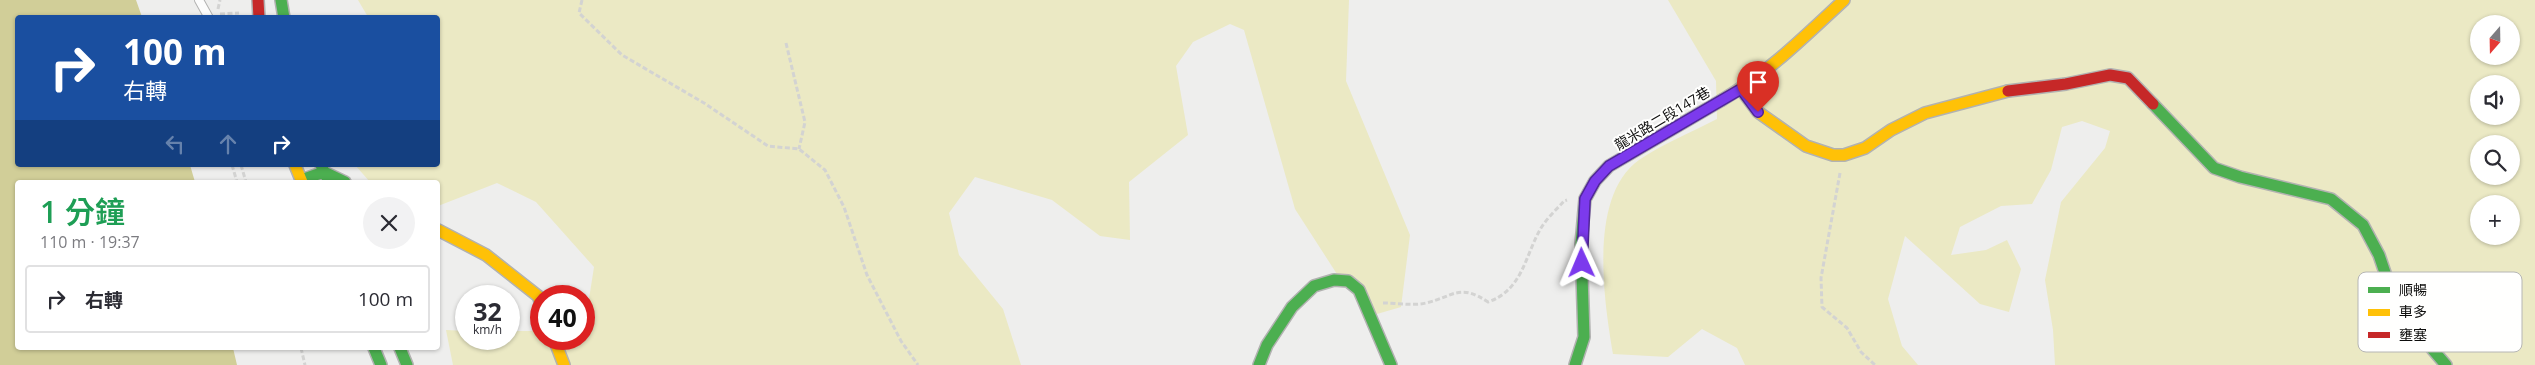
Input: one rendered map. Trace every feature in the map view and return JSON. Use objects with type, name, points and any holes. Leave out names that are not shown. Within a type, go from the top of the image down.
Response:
[{"type":"street","points":[[258,0],[259,15]]},
{"type":"street","points":[[281,0],[284,15]]},
{"type":"street","name":"龍米路二段147巷","points":[[1575,365],[1584,337],[1581,244],[1585,199],[1595,181],[1609,166],[1741,89],[1781,58],[1844,0]]},
{"type":"street","points":[[1741,89],[1758,112],[1806,146],[1833,154],[1844,155],[1865,148],[1891,130],[1925,113],[2005,91],[2066,84],[2110,75],[2128,78],[2214,168],[2240,177],[2331,199],[2363,225],[2379,255],[2385,272]]},
{"type":"street","points":[[296,167],[302,180]]},
{"type":"street","points":[[305,180],[325,173],[341,180]]},
{"type":"street","points":[[440,231],[486,255],[530,290]]},
{"type":"street","points":[[1259,365],[1267,345],[1292,307],[1314,286],[1334,280],[1348,281],[1359,290],[1391,365]]},
{"type":"street","points":[[375,350],[381,365]]},
{"type":"street","points":[[401,350],[407,365]]},
{"type":"street","points":[[558,350],[564,365]]},
{"type":"street","points":[[2435,352],[2446,365]]},
{"type":"lane","points":[[199,0],[207,15]]},
{"type":"path","points":[[582,0],[579,13],[622,55],[704,103],[768,146],[799,149],[825,170],[844,207],[867,275],[901,341],[918,365]]},
{"type":"path","points":[[786,43],[805,122],[799,149]]},
{"type":"path","points":[[1844,155],[1821,278],[1822,307],[1847,328],[1862,352],[1875,365]]},
{"type":"path","points":[[233,167],[236,180]]},
{"type":"path","points":[[242,167],[245,180]]},
{"type":"path","points":[[1365,303],[1426,303],[1447,294],[1473,292],[1488,302],[1502,297],[1524,270],[1542,228],[1564,201],[1585,199]]},
{"type":"path","points":[[301,350],[305,365]]},
{"type":"shaded area","points":[[0,0],[136,0],[141,15],[15,15],[15,167],[191,167],[194,180],[15,180],[15,350],[233,350],[237,365],[0,365]]},
{"type":"shaded area","points":[[358,0],[1349,0],[1346,81],[1410,235],[1401,307],[1377,314],[1344,285],[1295,209],[1244,30],[1230,24],[1193,42],[1176,66],[1188,135],[1129,182],[1130,240],[1100,236],[1052,200],[975,177],[949,213],[959,255],[1003,309],[1021,365],[453,365],[446,330],[455,330],[455,350],[520,350],[520,331],[530,331],[530,350],[595,350],[595,285],[591,285],[594,267],[536,202],[497,183],[440,205],[440,180],[368,180],[357,167],[440,167],[440,15],[367,15]]},
{"type":"shaded area","points":[[1668,0],[2535,0],[2535,365],[2055,365],[2053,330],[2045,280],[2061,202],[2105,148],[2110,131],[2082,121],[2062,127],[2051,170],[2032,204],[2001,206],[1960,227],[1951,255],[1986,250],[2007,240],[2021,269],[2009,312],[1980,304],[1905,236],[1888,299],[1902,346],[1918,365],[1745,365],[1737,348],[1702,329],[1668,357],[1613,354],[1604,279],[1606,223],[1612,198],[1623,176],[1639,160],[1667,143],[1717,119],[1716,81]]},
{"type":"traffic: fast","points":[[281,0],[284,15]]},
{"type":"traffic: fast","points":[[1575,365],[1584,337],[1581,244],[1585,199],[1595,181],[1609,166],[1722,100]]},
{"type":"traffic: fast","points":[[2153,104],[2214,168],[2240,177],[2331,199],[2363,225],[2379,255],[2385,272]]},
{"type":"traffic: fast","points":[[322,167],[328,180]]},
{"type":"traffic: fast","points":[[301,180],[324,172],[341,180]]},
{"type":"traffic: fast","points":[[1259,365],[1267,345],[1292,307],[1314,286],[1334,280],[1348,281],[1359,290],[1391,365]]},
{"type":"traffic: fast","points":[[375,350],[381,365]]},
{"type":"traffic: fast","points":[[401,350],[407,365]]},
{"type":"traffic: fast","points":[[2435,352],[2446,365]]},
{"type":"traffic: slow","points":[[1722,100],[1739,90],[1770,66],[1844,0]]},
{"type":"traffic: slow","points":[[1741,89],[1758,112],[1806,146],[1833,155],[1844,155],[1865,148],[1891,130],[1925,113],[2008,91]]},
{"type":"traffic: slow","points":[[296,167],[301,180]]},
{"type":"traffic: slow","points":[[440,231],[486,255],[530,290]]},
{"type":"traffic: slow","points":[[558,350],[564,365]]},
{"type":"traffic: jam","points":[[258,0],[259,15]]},
{"type":"traffic: jam","points":[[2008,91],[2066,84],[2110,75],[2128,78],[2153,104]]},
{"type":"route","points":[[1582,263],[1581,244],[1585,199],[1595,181],[1609,166],[1741,89],[1758,112]]}]
